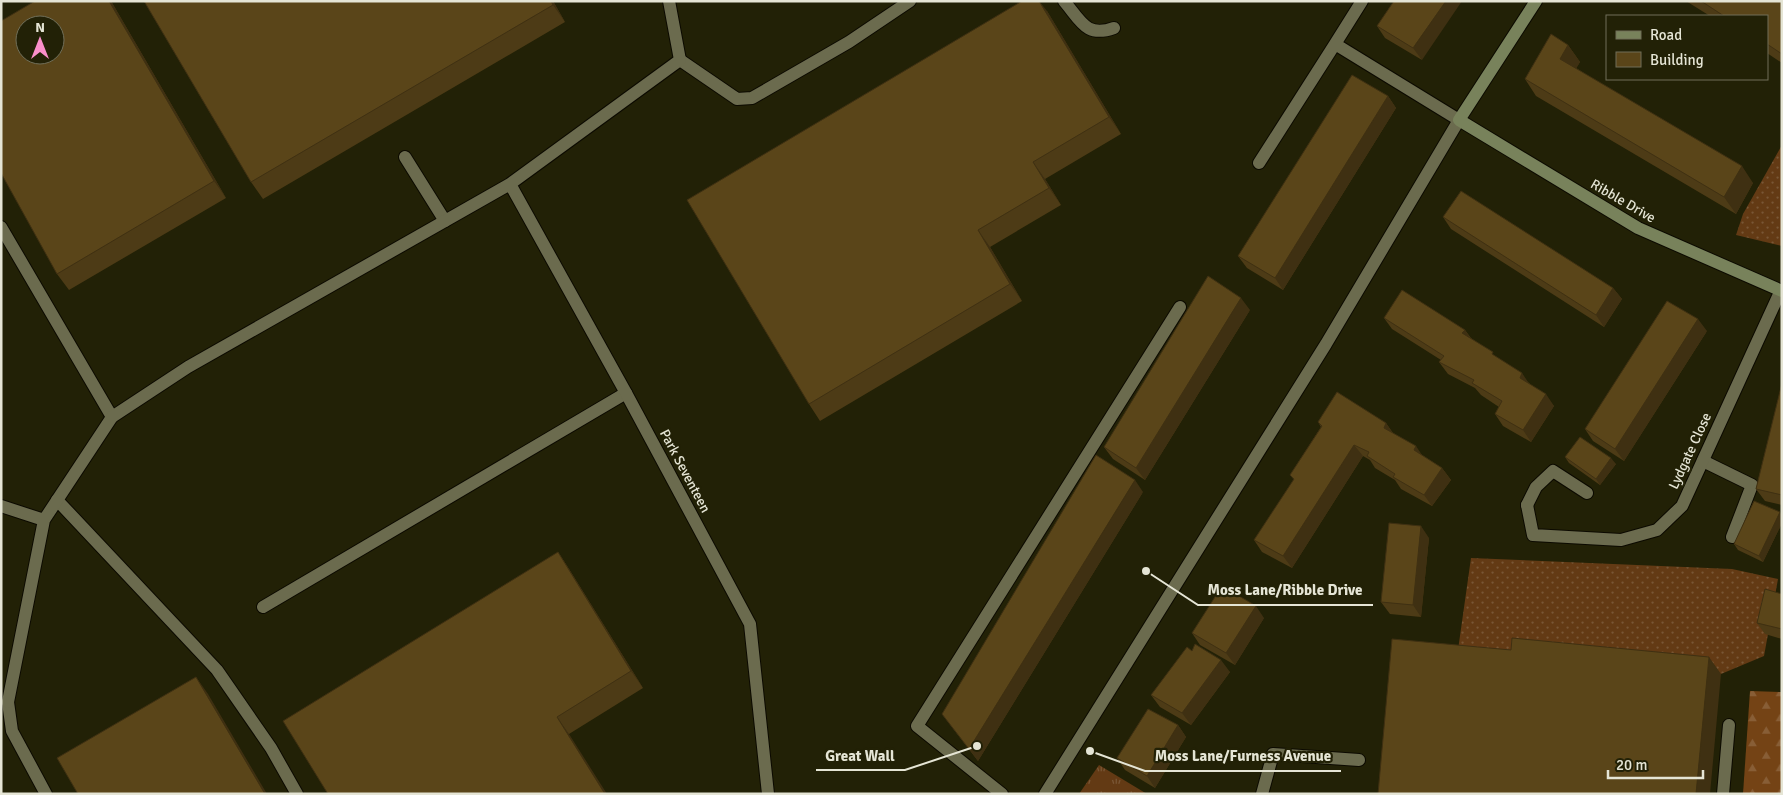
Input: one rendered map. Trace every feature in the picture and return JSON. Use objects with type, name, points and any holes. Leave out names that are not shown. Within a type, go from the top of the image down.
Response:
[{"type":"street","points":[[669,1],[680,60],[737,99],[752,98],[849,42],[910,1]]},
{"type":"street","points":[[1064,1],[1087,29],[1101,32],[1114,28]]},
{"type":"street","points":[[1259,163],[1362,1]]},
{"type":"street","points":[[1045,794],[1326,344],[1459,120],[1536,1]]},
{"type":"street","points":[[1335,44],[1459,120]]},
{"type":"street","points":[[46,794],[12,731],[8,702],[44,520],[112,418],[188,367],[510,184],[680,60]]},
{"type":"street","name":"Ribble Drive","points":[[1459,120],[1638,228],[1782,290]]},
{"type":"street","points":[[405,157],[445,221]]},
{"type":"street","name":"Park Seventeen","points":[[510,184],[626,393],[750,624],[768,794]]},
{"type":"street","points":[[1,227],[112,418]]},
{"type":"street","name":"Lydgate Close","points":[[1588,493],[1553,471],[1536,487],[1527,505],[1533,536],[1621,540],[1657,530],[1682,506],[1782,290]]},
{"type":"street","points":[[1002,794],[917,726],[1180,307]]},
{"type":"street","points":[[263,607],[626,393]]},
{"type":"street","points":[[1703,461],[1752,485],[1732,537]]},
{"type":"street","points":[[58,500],[217,670],[271,748],[297,794]]},
{"type":"street","points":[[1,506],[44,520]]},
{"type":"street","points":[[1723,794],[1729,725]]},
{"type":"street","points":[[1262,794],[1273,754],[1359,760]]},
{"type":"green space","points":[[1782,145],[1782,246],[1736,235],[1743,214]]},
{"type":"green space","points":[[1471,558],[1732,569],[1778,579],[1764,656],[1721,674],[1458,650]]},
{"type":"green space","points":[[1750,691],[1782,692],[1782,794],[1743,794]]},
{"type":"green space","points":[[1099,765],[1147,794],[1079,794]]},
{"type":"building","points":[[35,1],[109,1],[214,181],[57,274],[1,173],[1,21]]},
{"type":"building","points":[[144,1],[551,1],[553,5],[251,182]]},
{"type":"building","points":[[1022,1],[1039,1],[1109,117],[1033,162],[1049,188],[978,230],[1010,284],[809,404],[687,200]]},
{"type":"building","points":[[1394,1],[1446,1],[1413,48],[1377,26]]},
{"type":"building","points":[[1701,1],[1782,1],[1782,54],[1768,45],[1768,15],[1722,15]]},
{"type":"building","points":[[1551,34],[1568,45],[1560,59],[1742,166],[1724,197],[1525,79]]},
{"type":"building","points":[[1352,75],[1388,96],[1275,278],[1238,256]]},
{"type":"building","points":[[1461,191],[1613,288],[1596,315],[1443,217]]},
{"type":"building","points":[[1208,276],[1241,298],[1136,468],[1104,447]]},
{"type":"building","points":[[1402,290],[1465,330],[1462,333],[1522,373],[1520,378],[1546,394],[1523,430],[1495,414],[1502,401],[1472,383],[1474,380],[1439,362],[1444,356],[1384,318]]},
{"type":"building","points":[[1667,301],[1698,319],[1615,449],[1585,429]]},
{"type":"building","points":[[1782,383],[1782,495],[1756,489]]},
{"type":"building","points":[[1337,392],[1386,423],[1384,428],[1416,446],[1414,450],[1442,468],[1424,495],[1393,477],[1395,474],[1367,456],[1369,452],[1354,445],[1283,556],[1254,540],[1294,479],[1290,475],[1322,426],[1318,422]]},
{"type":"building","points":[[1580,437],[1611,458],[1596,479],[1565,457]]},
{"type":"building","points":[[1096,455],[1135,480],[969,749],[942,714]]},
{"type":"building","points":[[1754,501],[1780,512],[1759,556],[1734,544]]},
{"type":"building","points":[[1389,523],[1421,526],[1413,605],[1381,602]]},
{"type":"building","points":[[558,552],[631,671],[557,717],[605,794],[328,794],[283,721]]},
{"type":"building","points":[[1222,586],[1256,606],[1226,653],[1192,633]]},
{"type":"building","points":[[1765,589],[1782,594],[1782,629],[1757,623]]},
{"type":"building","points":[[1512,638],[1709,657],[1696,794],[1378,794],[1392,639],[1511,650]]},
{"type":"building","points":[[1195,644],[1221,660],[1182,713],[1151,695],[1187,647],[1192,651]]},
{"type":"building","points":[[196,677],[265,794],[78,794],[57,758]]},
{"type":"building","points":[[1148,709],[1178,725],[1147,776],[1117,758]]},
{"type":"place","name":"Moss Lane/Ribble Drive","points":[[1146,571]]},
{"type":"place","name":"Great Wall","points":[[977,746]]},
{"type":"place","name":"Moss Lane/Furness Avenue","points":[[1090,751]]}]
